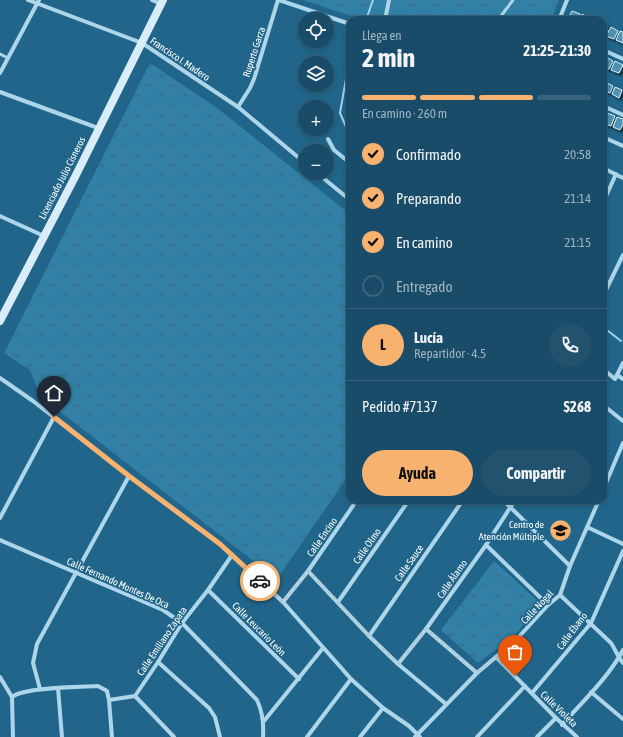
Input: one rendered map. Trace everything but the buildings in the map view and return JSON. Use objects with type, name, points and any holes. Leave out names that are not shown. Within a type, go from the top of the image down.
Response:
[{"type":"street","name":"Francisco I. Madero","points":[[28,0],[38,2],[142,43],[238,107],[298,157]]},
{"type":"street","points":[[152,0],[162,2]]},
{"type":"street","points":[[279,0],[346,23]]},
{"type":"street","name":"Ruperto Garza","points":[[238,107],[254,79],[279,0]]},
{"type":"street","points":[[386,16],[389,0]]},
{"type":"street","points":[[561,16],[567,0]]},
{"type":"street","points":[[0,73],[38,2]]},
{"type":"street","name":"Licenciado Julio Cisneros","points":[[0,321],[162,2]]},
{"type":"street","points":[[607,52],[623,59]]},
{"type":"street","points":[[0,92],[98,128]]},
{"type":"street","points":[[607,108],[623,115]]},
{"type":"street","points":[[328,139],[334,150],[346,160]]},
{"type":"street","points":[[607,139],[623,146]]},
{"type":"street","points":[[607,170],[623,178]]},
{"type":"street","points":[[607,194],[616,174]]},
{"type":"street","points":[[326,180],[346,197]]},
{"type":"street","points":[[0,216],[44,236]]},
{"type":"street","points":[[607,288],[623,255]]},
{"type":"street","points":[[607,373],[615,379],[623,363]]},
{"type":"street","points":[[617,375],[623,379]]},
{"type":"street","points":[[0,378],[33,400],[129,476],[220,544],[283,602],[351,679],[383,708],[409,726],[418,736]]},
{"type":"street","points":[[607,408],[623,421]]},
{"type":"street","points":[[0,518],[54,417]]},
{"type":"street","points":[[607,481],[623,443]]},
{"type":"street","points":[[40,689],[33,663],[37,644],[129,476]]},
{"type":"street","name":"Calle Encino","points":[[283,602],[308,571],[354,504]]},
{"type":"street","name":"Calle Olmo","points":[[338,602],[406,504]]},
{"type":"street","name":"Calle Sauce","points":[[369,636],[459,504]]},
{"type":"street","points":[[507,504],[570,566]]},
{"type":"street","name":"Calle Álamo","points":[[398,664],[426,629],[486,545],[513,504]]},
{"type":"street","name":"Calle Nogal","points":[[418,736],[446,704],[477,673],[520,636],[548,605],[560,595],[570,566],[596,504]]},
{"type":"street","points":[[587,527],[623,544]]},
{"type":"street","name":"Calle Fernando Montes De Oca","points":[[0,540],[163,610],[182,623],[257,700],[264,721],[264,737]]},
{"type":"street","points":[[486,545],[548,605]]},
{"type":"street","name":"Calle Ébano","points":[[532,693],[590,623],[623,550]]},
{"type":"street","name":"Calle Emiliano Zapata","points":[[135,696],[182,623],[208,590],[232,555]]},
{"type":"street","points":[[308,571],[369,636],[398,664],[446,704]]},
{"type":"street","name":"Calle Leucario León","points":[[208,590],[299,679]]},
{"type":"street","points":[[560,595],[611,643],[623,663]]},
{"type":"street","points":[[426,629],[477,673]]},
{"type":"street","points":[[264,721],[323,648]]},
{"type":"street","points":[[562,725],[619,658],[623,650]]},
{"type":"street","name":"Calle Violeta","points":[[496,657],[562,725],[577,737]]},
{"type":"street","points":[[158,662],[209,708],[216,721],[220,737]]},
{"type":"street","points":[[0,677],[12,697],[13,737]]},
{"type":"street","points":[[307,737],[351,679]]},
{"type":"street","points":[[12,697],[16,694],[40,689],[98,686],[106,690],[109,700],[112,737]]},
{"type":"street","points":[[477,737],[524,686]]},
{"type":"street","points":[[58,688],[62,737]]},
{"type":"street","points":[[591,692],[623,719]]},
{"type":"street","points":[[109,700],[135,696],[174,737]]},
{"type":"street","points":[[360,737],[383,708]]},
{"type":"street","points":[[537,737],[556,718]]},
{"type":"lane","points":[[501,16],[513,0]]},
{"type":"lane","points":[[0,54],[8,58]]},
{"type":"green space","points":[[303,0],[559,0],[553,16],[351,16]]},
{"type":"green space","points":[[150,63],[217,108],[298,173],[298,180],[307,180],[346,211],[346,479],[277,579],[46,401],[36,386],[30,370],[4,353]]},
{"type":"green space","points":[[494,561],[540,603],[515,635],[478,663],[441,630]]},
{"type":"waterway","points":[[367,16],[373,0]]},
{"type":"waterway","points":[[346,79],[340,113],[346,127]]},
{"type":"waterway","points":[[607,330],[621,341]]},
{"type":"way so far","points":[[260,581],[283,602],[308,571],[369,636],[398,664],[426,629],[477,673],[496,657],[515,676]]},
{"type":"place","name":"Centro de Atención Múltiple","points":[[560,530]]},
{"type":"route","points":[[54,417],[129,476],[220,544],[260,581]]}]
